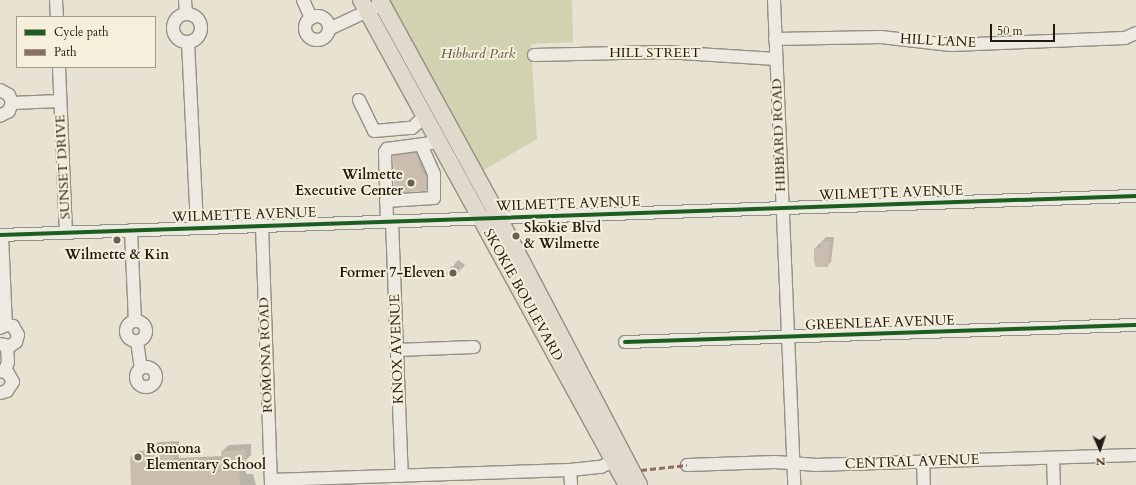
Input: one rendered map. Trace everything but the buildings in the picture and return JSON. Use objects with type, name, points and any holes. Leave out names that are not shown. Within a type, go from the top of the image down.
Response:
[{"type":"main road","name":"SKOKIE BOULEVARD","points":[[381,2],[498,217],[619,459],[627,485]]},
{"type":"main road","name":"SKOKIE BOULEVARD","points":[[364,6],[480,218],[619,459],[639,485]]},
{"type":"street","points":[[56,0],[57,16]]},
{"type":"street","points":[[185,0],[186,14]]},
{"type":"street","points":[[303,0],[311,18]]},
{"type":"street","name":"HIBBARD ROAD","points":[[774,0],[794,485]]},
{"type":"street","points":[[311,18],[305,27],[309,37],[316,40],[323,38],[329,29],[364,6],[381,2]]},
{"type":"street","points":[[186,14],[198,18],[201,27],[199,35],[188,42],[180,39],[174,29],[178,17],[186,14]]},
{"type":"street","points":[[311,18],[323,18],[329,29]]},
{"type":"street","name":"HILL LANE","points":[[775,39],[881,37],[951,45],[1130,35],[1136,44]]},
{"type":"street","points":[[188,42],[197,228]]},
{"type":"street","name":"HILL STREET","points":[[534,55],[665,52],[776,59]]},
{"type":"street","name":"SUNSET DRIVE","points":[[59,68],[66,232]]},
{"type":"street","points":[[0,90],[9,95],[12,103],[9,111],[0,116]]},
{"type":"street","points":[[359,100],[374,131],[412,128],[424,116]]},
{"type":"street","name":"SUNSET DRIVE","points":[[12,103],[60,101]]},
{"type":"street","points":[[386,201],[434,198],[434,174],[421,145],[439,142]]},
{"type":"street","name":"KNOX AVENUE","points":[[402,476],[397,350],[389,221],[386,201],[387,149],[421,145]]},
{"type":"street","name":"WILMETTE AVENUE","points":[[1,235],[1136,196]]},
{"type":"street","name":"ROMONA ROAD","points":[[262,226],[271,483]]},
{"type":"street","points":[[131,230],[135,321],[141,322],[146,330],[143,339],[137,341],[141,368]]},
{"type":"street","points":[[0,392],[7,391],[13,382],[11,375],[2,371],[8,362],[3,345],[14,344],[18,335],[13,326],[3,326],[1,235]]},
{"type":"street","name":"GREENLEAF AVENUE","points":[[625,342],[1136,325]]},
{"type":"street","points":[[397,350],[474,347]]},
{"type":"street","name":"CENTRAL AVENUE","points":[[687,465],[923,462],[1136,455]]},
{"type":"street","points":[[1053,458],[1054,485]]},
{"type":"street","points":[[271,483],[375,481],[402,476],[473,479],[601,467],[619,459]]},
{"type":"street","points":[[923,462],[924,485]]},
{"type":"street","points":[[570,470],[571,485]]},
{"type":"green space","name":"Hibbard Park","points":[[386,0],[572,0],[573,42],[531,44],[537,139],[480,172]]},
{"type":"marked path","points":[[641,470],[687,465]]},
{"type":"cycle path","points":[[0,235],[1136,196]]},
{"type":"cycle path","points":[[625,342],[1136,325]]},
{"type":"place","name":"Wilmette Executive Center","points":[[411,183]]},
{"type":"place","name":"Skokie Blvd & Wilmette","points":[[516,236]]},
{"type":"place","name":"Wilmette & Kin","points":[[117,240]]},
{"type":"place","name":"Former 7-Eleven","points":[[453,273]]},
{"type":"place","name":"Romona Elementary School","points":[[138,457]]}]
